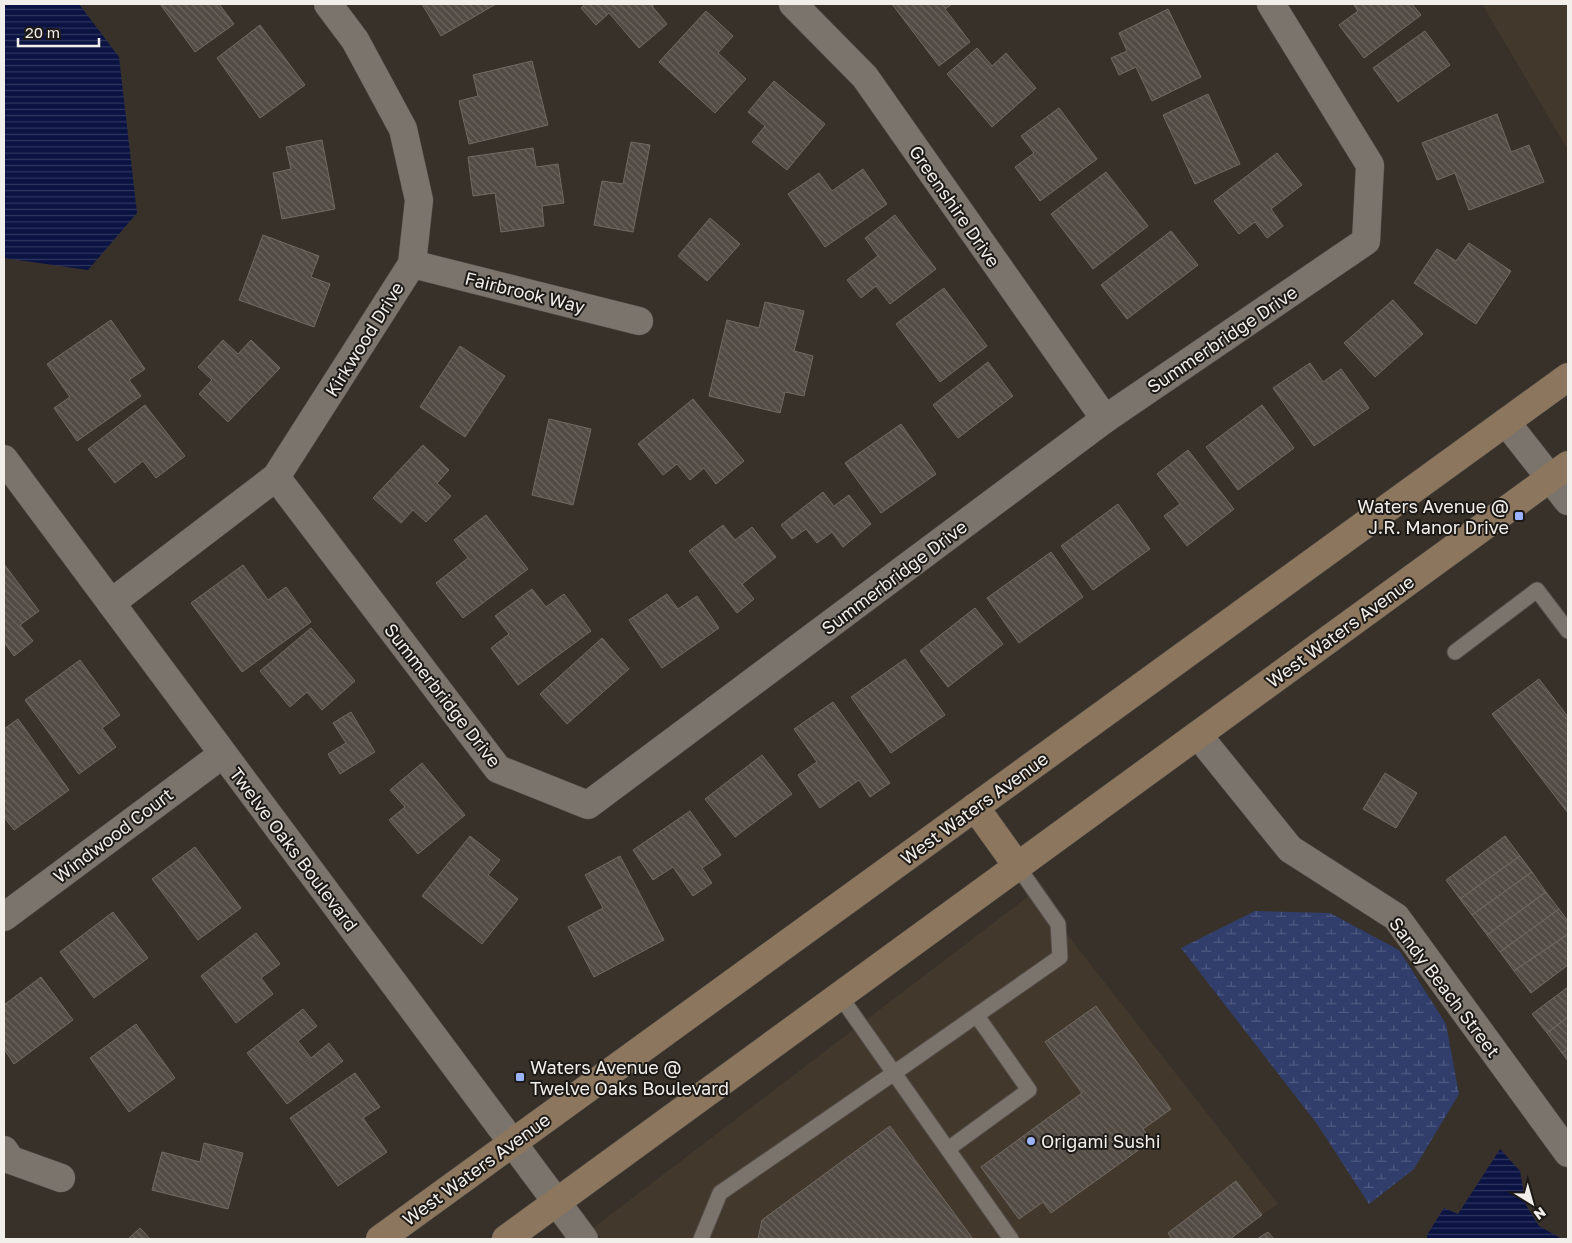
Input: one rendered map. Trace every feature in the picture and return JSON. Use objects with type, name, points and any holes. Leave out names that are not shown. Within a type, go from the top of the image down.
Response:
[{"type":"main road","name":"West Waters Avenue","points":[[380,1239],[1568,377]]},
{"type":"main road","name":"West Waters Avenue","points":[[506,1239],[1560,471]]},
{"type":"main road","points":[[975,807],[1018,867]]},
{"type":"street","name":"Kirkwood Drive","points":[[111,603],[276,477],[412,264],[418,200],[403,130],[355,40],[328,4]]},
{"type":"street","name":"Greenshire Drive","points":[[793,4],[865,77],[1105,419]]},
{"type":"street","name":"Summerbridge Drive","points":[[276,477],[498,768],[588,805],[1105,419],[1366,241],[1370,165],[1271,4]]},
{"type":"street","name":"Fairbrook Way","points":[[412,264],[639,321]]},
{"type":"street","points":[[1506,422],[1560,471],[1568,501]]},
{"type":"street","name":"Twelve Oaks Boulevard","points":[[4,459],[584,1239]]},
{"type":"street","name":"Sandy Beach Street","points":[[1198,735],[1290,849],[1396,916],[1568,1153]]},
{"type":"street","name":"Windwood Court","points":[[4,917],[223,754]]},
{"type":"street","points":[[4,1150],[11,1160],[61,1178]]},
{"type":"lane","points":[[1455,652],[1537,590],[1568,631]]},
{"type":"lane","points":[[701,1239],[720,1193],[1060,957],[1058,924],[1018,867]]},
{"type":"lane","points":[[840,996],[1011,1239]]},
{"type":"lane","points":[[948,1149],[1029,1090],[977,1016]]},
{"type":"shaded area","points":[[4,4],[79,4],[119,57],[137,213],[88,270],[4,258]]},
{"type":"shaded area","points":[[1482,4],[1568,4],[1568,150]]},
{"type":"shaded area","points":[[1034,892],[1278,1204],[1225,1239],[602,1239],[593,1228]]},
{"type":"shaded area","points":[[1500,1149],[1520,1171],[1526,1205],[1539,1226],[1562,1239],[1427,1239],[1427,1235],[1444,1208],[1458,1214]]},
{"type":"green space","points":[[1255,911],[1330,913],[1399,950],[1446,1024],[1459,1094],[1414,1169],[1369,1204],[1317,1124],[1181,948]]},
{"type":"building","points":[[160,4],[219,4],[234,24],[195,52]]},
{"type":"building","points":[[422,4],[496,4],[441,36]]},
{"type":"building","points":[[585,4],[655,4],[652,6],[667,24],[639,48],[609,13],[596,25],[581,8]]},
{"type":"building","points":[[892,4],[952,4],[945,9],[970,42],[939,66]]},
{"type":"building","points":[[1353,4],[1412,4],[1421,15],[1364,58],[1339,25],[1358,11]]},
{"type":"building","points":[[1168,9],[1201,77],[1152,101],[1136,67],[1119,75],[1111,58],[1127,51],[1119,33]]},
{"type":"building","points":[[706,11],[733,36],[718,53],[746,79],[715,113],[659,62]]},
{"type":"building","points":[[260,25],[305,85],[260,118],[217,58]]},
{"type":"building","points":[[1425,31],[1450,65],[1398,102],[1373,68]]},
{"type":"building","points":[[977,48],[992,66],[1006,53],[1036,88],[992,127],[947,74]]},
{"type":"building","points":[[532,61],[548,125],[469,144],[459,101],[478,96],[473,75]]},
{"type":"building","points":[[774,81],[825,124],[787,170],[752,142],[765,126],[748,112]]},
{"type":"building","points":[[1208,94],[1240,164],[1195,184],[1163,115]]},
{"type":"building","points":[[1059,108],[1097,159],[1040,201],[1015,167],[1034,153],[1021,136]]},
{"type":"building","points":[[1497,114],[1511,152],[1529,145],[1544,182],[1469,210],[1455,173],[1437,180],[1422,143]]},
{"type":"building","points":[[322,140],[335,209],[282,219],[273,173],[291,169],[286,147]]},
{"type":"building","points":[[631,142],[650,145],[633,232],[594,225],[602,181],[623,184]]},
{"type":"building","points":[[533,148],[536,167],[558,164],[564,203],[542,206],[544,226],[501,232],[495,193],[473,196],[468,157]]},
{"type":"building","points":[[1277,153],[1302,185],[1271,209],[1283,226],[1267,238],[1255,222],[1239,234],[1214,201]]},
{"type":"building","points":[[863,169],[887,204],[825,247],[788,194],[819,173],[832,191]]},
{"type":"building","points":[[1106,172],[1148,226],[1093,269],[1051,214]]},
{"type":"building","points":[[895,215],[936,269],[890,304],[876,286],[861,298],[847,280],[878,256],[865,238]]},
{"type":"building","points":[[710,218],[740,244],[707,281],[678,256]]},
{"type":"building","points":[[1171,231],[1198,265],[1127,319],[1101,285]]},
{"type":"building","points":[[263,235],[319,256],[311,277],[330,284],[314,327],[239,300]]},
{"type":"building","points":[[1469,243],[1511,271],[1476,324],[1414,283],[1437,249],[1456,261]]},
{"type":"building","points":[[944,288],[987,346],[940,382],[896,324]]},
{"type":"building","points":[[1393,300],[1423,334],[1375,377],[1344,343]]},
{"type":"building","points":[[765,302],[804,311],[794,351],[813,356],[804,396],[785,392],[780,413],[709,396],[727,320],[759,328]]},
{"type":"building","points":[[111,320],[145,369],[129,380],[141,396],[77,441],[54,408],[70,397],[47,364]]},
{"type":"building","points":[[223,340],[238,354],[251,340],[280,368],[228,422],[199,394],[212,380],[198,367]]},
{"type":"building","points":[[460,346],[505,376],[465,437],[420,407]]},
{"type":"building","points":[[988,362],[1013,396],[958,438],[933,405]]},
{"type":"building","points":[[1310,363],[1323,382],[1341,369],[1369,408],[1314,446],[1273,388]]},
{"type":"building","points":[[693,399],[744,461],[716,484],[704,468],[690,480],[677,464],[663,475],[638,444]]},
{"type":"building","points":[[145,405],[185,456],[156,478],[143,461],[115,483],[88,449]]},
{"type":"building","points":[[1262,405],[1294,448],[1238,490],[1206,447]]},
{"type":"building","points":[[549,419],[591,429],[573,505],[532,495]]},
{"type":"building","points":[[901,424],[936,474],[881,513],[845,463]]},
{"type":"building","points":[[423,445],[449,470],[437,483],[451,496],[426,522],[413,510],[401,523],[373,498]]},
{"type":"building","points":[[1188,450],[1234,509],[1187,546],[1164,516],[1180,504],[1157,474]]},
{"type":"building","points":[[823,492],[834,506],[849,495],[871,524],[843,547],[832,532],[817,543],[806,529],[792,539],[781,525]]},
{"type":"building","points":[[1118,504],[1150,549],[1093,590],[1061,546]]},
{"type":"building","points":[[486,515],[528,569],[463,618],[436,583],[468,558],[454,540]]},
{"type":"building","points":[[723,525],[735,540],[752,527],[776,557],[742,584],[754,599],[737,613],[689,551]]},
{"type":"building","points":[[1051,552],[1083,597],[1019,643],[987,598]]},
{"type":"building","points":[[4,564],[39,611],[20,625],[33,641],[14,656],[4,642]]},
{"type":"building","points":[[243,565],[268,600],[286,587],[311,622],[242,672],[191,603]]},
{"type":"building","points":[[532,589],[546,607],[564,594],[591,631],[518,685],[491,648],[509,634],[495,616]]},
{"type":"building","points":[[667,594],[678,609],[697,596],[719,628],[662,668],[629,620]]},
{"type":"building","points":[[975,608],[1003,644],[948,687],[920,651]]},
{"type":"building","points":[[311,628],[355,681],[322,710],[307,692],[290,707],[260,671]]},
{"type":"building","points":[[602,638],[629,669],[567,724],[540,694]]},
{"type":"building","points":[[905,659],[945,715],[891,753],[851,697]]},
{"type":"building","points":[[80,660],[120,715],[102,728],[116,747],[79,774],[25,700]]},
{"type":"building","points":[[1539,679],[1568,717],[1568,813],[1492,714]]},
{"type":"building","points":[[833,702],[890,783],[870,797],[859,780],[820,808],[798,775],[817,762],[794,729]]},
{"type":"building","points":[[351,712],[375,752],[340,774],[328,754],[346,743],[333,723]]},
{"type":"building","points":[[18,719],[69,790],[14,830],[4,817],[4,729]]},
{"type":"building","points":[[762,755],[792,794],[735,837],[705,799]]},
{"type":"building","points":[[422,763],[465,815],[418,854],[389,820],[405,807],[390,790]]},
{"type":"building","points":[[1385,773],[1417,793],[1396,828],[1363,809]]},
{"type":"building","points":[[690,811],[721,855],[702,868],[712,883],[693,896],[673,867],[653,880],[633,850]]},
{"type":"building","points":[[470,836],[500,860],[488,875],[518,899],[482,944],[422,896]]},
{"type":"building","points":[[1505,836],[1520,856],[1460,899],[1446,880]]},
{"type":"building","points":[[195,847],[241,908],[198,940],[152,879]]},
{"type":"building","points":[[620,856],[664,940],[594,977],[568,927],[603,908],[585,875]]},
{"type":"building","points":[[1520,856],[1532,872],[1472,915],[1460,899]]},
{"type":"building","points":[[1532,872],[1546,892],[1487,935],[1472,915]]},
{"type":"building","points":[[1546,892],[1559,909],[1500,952],[1487,935]]},
{"type":"building","points":[[1559,909],[1568,921],[1568,934],[1514,971],[1500,952]]},
{"type":"building","points":[[113,912],[148,958],[94,998],[60,952]]},
{"type":"building","points":[[256,933],[280,964],[261,978],[273,994],[236,1023],[201,976]]},
{"type":"building","points":[[1568,934],[1568,965],[1531,993],[1514,971]]},
{"type":"building","points":[[41,977],[73,1020],[14,1064],[4,1049],[4,1005]]},
{"type":"building","points":[[1568,987],[1568,1017],[1547,1033],[1532,1014]]},
{"type":"building","points":[[1096,1006],[1171,1109],[1143,1129],[1151,1141],[1051,1213],[1043,1202],[1019,1219],[981,1167],[1082,1093],[1045,1042]]},
{"type":"building","points":[[303,1009],[317,1026],[298,1041],[311,1058],[329,1043],[343,1061],[287,1104],[247,1053]]},
{"type":"building","points":[[1568,1017],[1568,1049],[1562,1053],[1547,1033]]},
{"type":"building","points":[[136,1024],[175,1078],[129,1112],[90,1058]]},
{"type":"building","points":[[1568,1049],[1568,1061],[1562,1053]]},
{"type":"building","points":[[355,1073],[380,1107],[363,1118],[387,1152],[338,1186],[290,1118]]},
{"type":"building","points":[[890,1126],[973,1239],[758,1239],[762,1220]]},
{"type":"building","points":[[204,1143],[243,1153],[228,1209],[152,1190],[162,1152],[200,1162]]},
{"type":"building","points":[[1236,1181],[1262,1215],[1230,1239],[1172,1239],[1168,1233]]},
{"type":"building","points":[[140,1228],[150,1239],[128,1239]]},
{"type":"building","points":[[1268,1232],[1274,1239],[1257,1239]]},
{"type":"place","name":"Waters Avenue @ J.R. Manor Drive","points":[[1519,516]]},
{"type":"place","name":"Waters Avenue @ Twelve Oaks Boulevard","points":[[520,1077]]},
{"type":"place","name":"Origami Sushi","points":[[1031,1141]]}]
